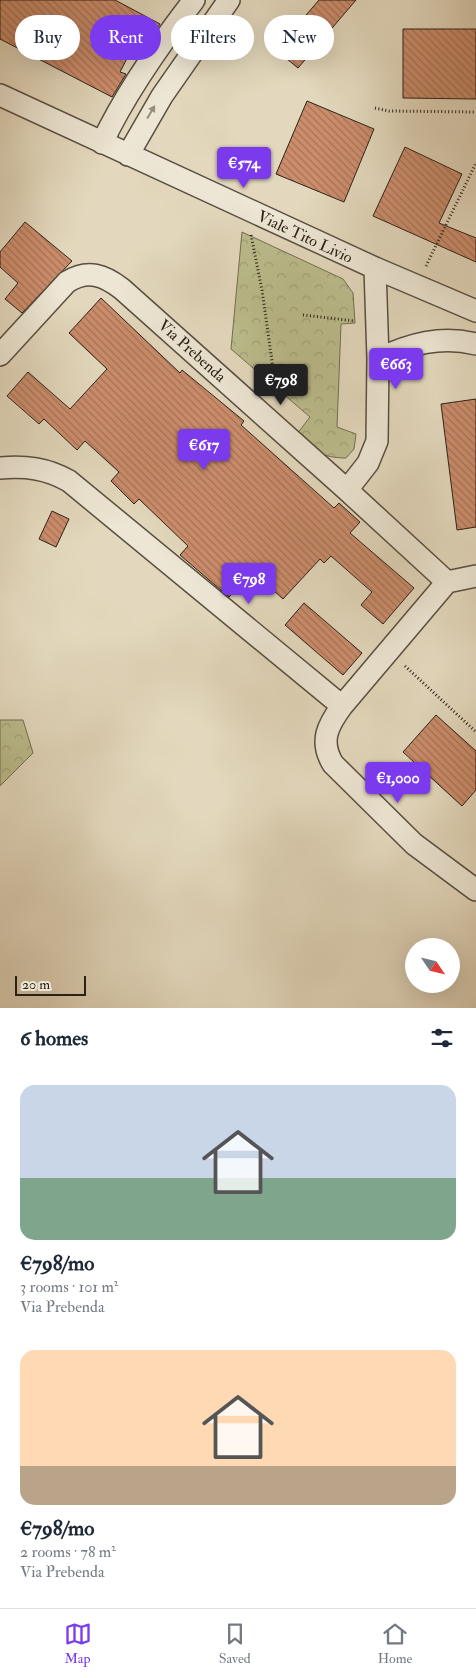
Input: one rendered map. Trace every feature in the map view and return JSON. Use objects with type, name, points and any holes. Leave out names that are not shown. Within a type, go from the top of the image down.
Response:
[{"type":"street","points":[[102,143],[119,111],[194,0]]},
{"type":"street","points":[[128,155],[162,96],[229,0]]},
{"type":"street","name":"Viale Tito Livio","points":[[0,95],[375,268],[476,311]]},
{"type":"street","points":[[348,490],[368,463],[377,441],[378,359],[375,268]]},
{"type":"street","name":"Via Prebenda","points":[[0,355],[67,282],[81,275],[98,275],[122,289],[348,490],[447,582]]},
{"type":"street","points":[[378,359],[406,347],[428,342],[451,340],[476,344]]},
{"type":"street","points":[[0,468],[29,466],[49,471],[69,481],[342,706]]},
{"type":"street","points":[[476,576],[447,582],[388,650],[330,723],[326,736],[326,751],[333,764],[414,844],[476,890]]},
{"type":"path","points":[[376,108],[389,111],[476,112]]},
{"type":"path","points":[[416,286],[476,163]]},
{"type":"path","points":[[246,209],[262,290],[283,432]]},
{"type":"path","points":[[303,315],[376,324]]},
{"type":"path","points":[[388,650],[476,732]]},
{"type":"green space","points":[[242,232],[343,279],[353,293],[355,323],[341,324],[337,427],[356,434],[354,449],[346,458],[324,455],[297,434],[310,417],[231,349]]},
{"type":"green space","points":[[0,720],[23,720],[33,753],[0,786]]},
{"type":"building","points":[[0,0],[115,0],[143,15],[90,15],[90,60],[126,60],[120,72],[126,74],[112,97],[41,60],[80,60],[80,15],[15,15],[15,47],[0,39]]},
{"type":"building","points":[[319,0],[356,0],[334,26],[334,15],[306,15]]},
{"type":"building","points":[[403,29],[476,29],[476,99],[403,98]]},
{"type":"building","points":[[288,60],[305,60],[298,68]]},
{"type":"building","points":[[307,101],[374,129],[344,202],[276,174]]},
{"type":"building","points":[[405,147],[462,174],[439,223],[476,238],[476,262],[373,216]]},
{"type":"building","points":[[25,222],[72,261],[22,313],[5,299],[18,283],[0,267],[0,252]]},
{"type":"building","points":[[101,298],[180,373],[182,370],[244,421],[241,425],[334,508],[339,503],[360,522],[350,533],[414,588],[383,624],[361,605],[372,592],[331,556],[324,563],[320,559],[283,599],[253,572],[229,597],[180,555],[188,546],[139,499],[134,504],[111,481],[119,472],[85,441],[77,450],[44,419],[39,424],[7,396],[28,372],[70,409],[107,369],[69,333]]},
{"type":"building","points":[[476,399],[476,527],[457,530],[441,404]]},
{"type":"building","points":[[52,511],[69,519],[56,547],[39,539]]},
{"type":"building","points":[[304,603],[362,653],[343,675],[285,625]]},
{"type":"building","points":[[436,715],[476,751],[476,790],[462,806],[403,752]]}]
